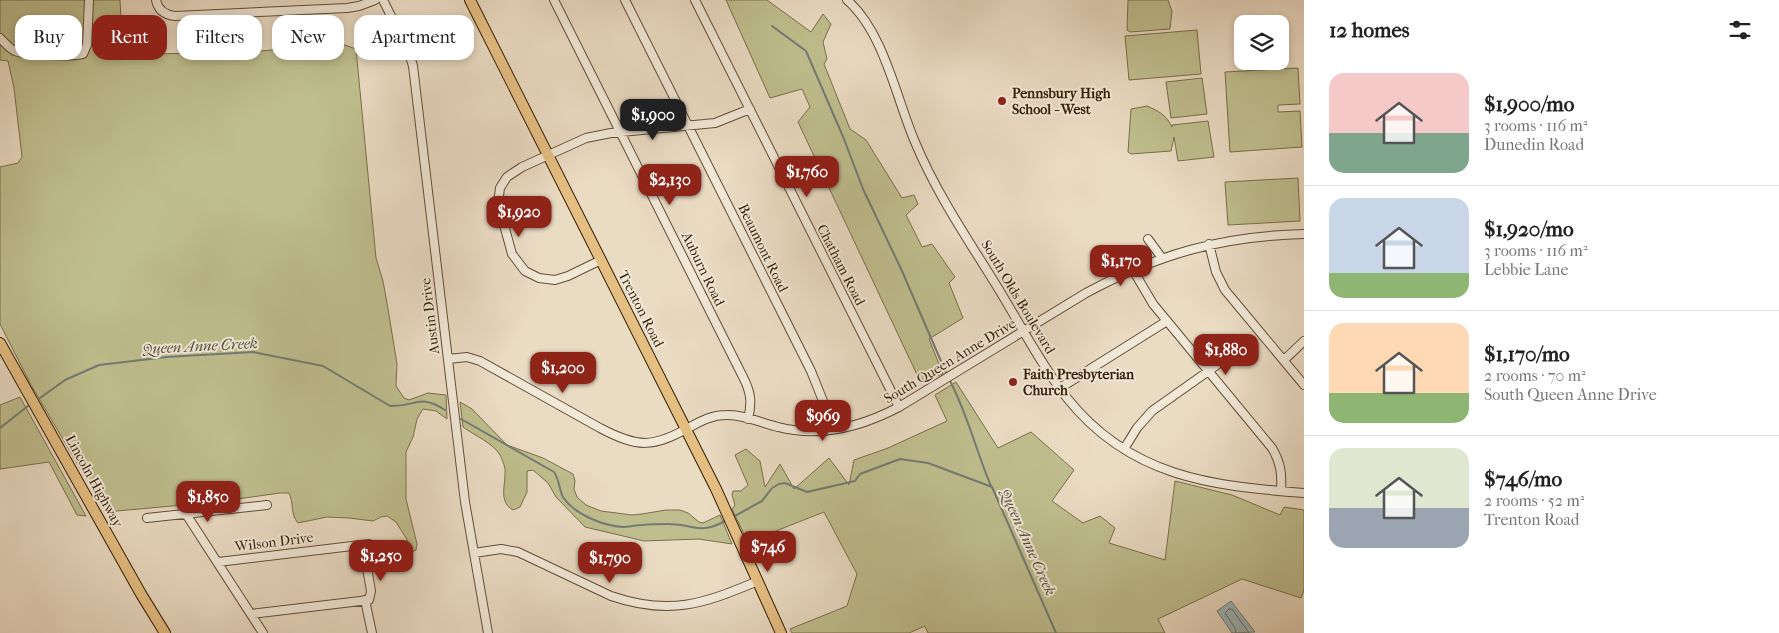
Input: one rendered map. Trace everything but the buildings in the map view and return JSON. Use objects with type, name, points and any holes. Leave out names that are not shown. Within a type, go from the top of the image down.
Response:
[{"type":"main road","name":"Trenton Road","points":[[470,0],[730,518],[781,633]]},
{"type":"main road","name":"Lincoln Highway","points":[[0,343],[141,594],[165,633]]},
{"type":"street","points":[[0,38],[9,47],[22,53],[74,56],[83,54],[87,45],[89,0]]},
{"type":"street","points":[[156,0],[162,12],[175,16],[347,8],[375,0]]},
{"type":"street","name":"Austin Drive","points":[[383,0],[408,50],[413,66],[465,502],[488,633]]},
{"type":"street","name":"Auburn Road","points":[[554,0],[750,390],[751,400],[748,418]]},
{"type":"street","name":"Beaumont Road","points":[[624,0],[811,371],[822,400],[826,431]]},
{"type":"street","name":"Chatham Road","points":[[695,0],[899,407]]},
{"type":"street","name":"South Olds Boulevard","points":[[847,0],[858,11],[876,39],[908,126],[926,166],[948,206],[1060,388],[1078,411],[1124,449],[1160,468],[1190,478],[1220,484],[1304,493]]},
{"type":"street","points":[[601,260],[568,276],[549,280],[530,275],[519,266],[512,254],[498,203],[500,188],[507,177],[548,155],[586,138],[620,132],[688,127],[722,121],[750,109]]},
{"type":"street","name":"South Queen Anne Drive","points":[[448,359],[467,357],[480,361],[600,428],[637,443],[651,443],[663,440],[715,416],[732,415],[795,430],[826,431],[860,425],[876,419],[953,375],[1086,293],[1162,258],[1209,244],[1255,236],[1304,234]]},
{"type":"street","points":[[1148,239],[1162,258]]},
{"type":"street","points":[[1209,244],[1216,272],[1226,290],[1304,385]]},
{"type":"street","points":[[1133,270],[1144,292],[1277,457],[1282,475],[1281,491]]},
{"type":"street","points":[[1060,388],[1167,321]]},
{"type":"street","points":[[1284,360],[1304,341]]},
{"type":"street","points":[[1124,449],[1148,415],[1207,370],[1217,365]]},
{"type":"street","points":[[147,518],[266,505]]},
{"type":"street","points":[[186,514],[263,633]]},
{"type":"street","name":"Wilson Drive","points":[[218,562],[366,545],[371,591],[371,599],[366,600],[372,633]]},
{"type":"street","points":[[474,553],[501,549],[518,552],[611,596],[627,602],[657,606],[700,603],[758,581]]},
{"type":"street","points":[[251,614],[366,600]]},
{"type":"shaded area","points":[[0,0],[120,0],[121,15],[92,15],[92,60],[167,60],[167,54],[177,53],[177,60],[262,60],[262,51],[272,50],[272,60],[344,60],[344,45],[354,48],[354,60],[357,60],[376,258],[383,281],[397,364],[396,386],[404,398],[409,400],[428,393],[446,395],[447,419],[436,411],[423,409],[417,419],[413,437],[406,452],[406,499],[417,544],[416,550],[412,552],[396,522],[387,516],[373,521],[327,517],[298,523],[294,516],[289,493],[106,512],[31,385],[0,324],[0,167],[18,163],[22,157],[14,88],[8,61],[0,60]]},
{"type":"shaded area","points":[[726,0],[767,0],[811,32],[823,14],[831,24],[823,42],[827,59],[824,64],[850,129],[866,140],[902,198],[914,195],[918,204],[906,215],[922,247],[932,244],[955,277],[949,283],[963,318],[929,339],[943,374],[920,381],[798,122],[810,107],[802,89],[770,98]]},
{"type":"shaded area","points":[[1128,0],[1168,0],[1172,11],[1170,29],[1130,32],[1127,30]]},
{"type":"shaded area","points":[[1197,30],[1201,74],[1129,80],[1125,36]]},
{"type":"shaded area","points":[[1298,68],[1300,104],[1278,105],[1278,112],[1300,111],[1302,147],[1230,152],[1225,72],[1289,70]]},
{"type":"shaded area","points":[[1202,78],[1207,114],[1171,118],[1166,82]]},
{"type":"shaded area","points":[[1147,106],[1162,114],[1172,127],[1172,125],[1208,121],[1214,157],[1178,161],[1174,137],[1171,151],[1131,154],[1128,152],[1131,109]]},
{"type":"shaded area","points":[[1298,178],[1300,221],[1228,225],[1225,182]]},
{"type":"shaded area","points":[[956,382],[998,448],[1031,432],[1074,470],[1052,501],[1083,523],[1100,516],[1115,528],[1109,543],[1165,560],[1175,481],[1232,495],[1280,515],[1284,507],[1304,510],[1304,590],[1301,598],[1242,579],[1158,619],[1165,633],[928,633],[925,626],[909,633],[792,633],[790,629],[847,606],[857,574],[824,512],[748,542],[732,509],[735,505],[732,495],[733,491],[741,491],[748,485],[735,455],[746,449],[760,461],[765,487],[780,464],[794,489],[829,458],[849,485],[854,460],[888,448],[947,421],[935,395]]},
{"type":"shaded area","points":[[20,397],[86,516],[77,515],[49,462],[0,469],[0,405]]},
{"type":"shaded area","points":[[460,402],[472,409],[507,445],[543,458],[573,474],[575,481],[574,489],[577,497],[586,505],[601,511],[632,515],[680,510],[703,523],[720,515],[732,544],[699,539],[644,541],[585,527],[556,497],[548,483],[533,470],[527,471],[527,492],[520,507],[513,510],[504,499],[505,470],[500,455],[488,443],[463,427]]},
{"type":"water","points":[[1231,601],[1255,632],[1232,633],[1217,611]]},
{"type":"waterway","points":[[772,26],[806,51],[844,139],[863,189],[902,271],[947,375]]},
{"type":"waterway","name":"Queen Anne Creek","points":[[40,398],[65,380],[99,365],[167,357],[253,352],[323,366],[390,406],[429,402],[445,410]]},
{"type":"waterway","points":[[949,379],[961,405],[991,486]]},
{"type":"waterway","name":"Queen Anne Creek","points":[[0,428],[28,406]]},
{"type":"waterway","name":"Queen Anne Creek","points":[[461,419],[554,472],[563,497],[568,503],[574,509],[598,522],[623,527],[649,524],[678,524],[703,528],[717,525],[727,520]]},
{"type":"waterway","name":"Queen Anne Creek","points":[[733,517],[762,501],[772,488],[779,484],[785,483],[807,492],[855,481],[860,474],[900,459],[928,463],[992,487],[1056,633]]},
{"type":"place","name":"Pennsbury High School - West","points":[[1002,101]]},
{"type":"place","name":"Faith Presbyterian Church","points":[[1013,382]]}]
